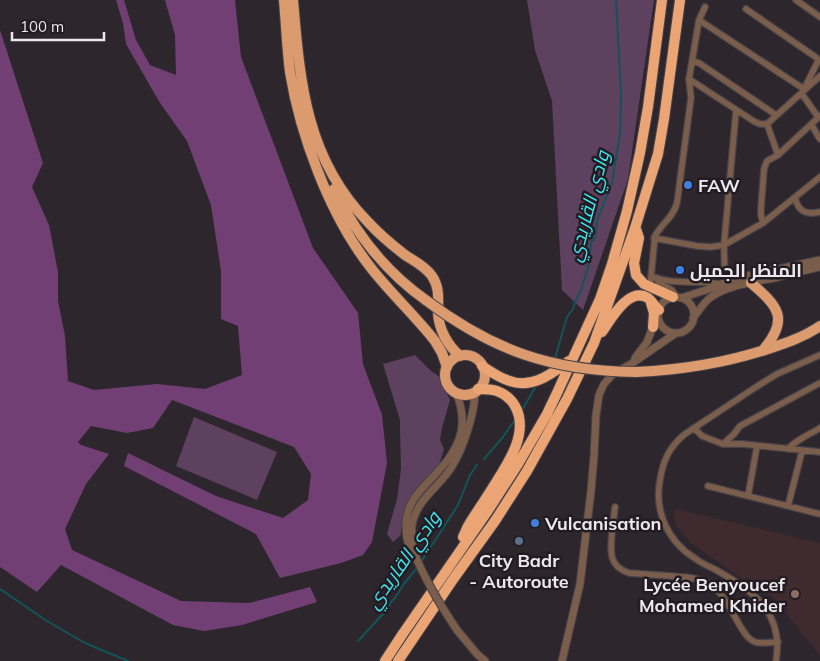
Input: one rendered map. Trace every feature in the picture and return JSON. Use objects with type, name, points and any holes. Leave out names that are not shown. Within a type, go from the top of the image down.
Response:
[{"type":"highway","points":[[283,0],[290,71],[303,131],[334,191],[354,225],[372,249],[398,277],[450,318],[473,332],[525,356],[580,369],[608,372],[633,368],[672,370],[742,357],[792,341],[820,326]]},
{"type":"highway","points":[[293,0],[302,87],[329,196],[344,228],[362,256],[435,341],[447,367]]},
{"type":"highway","points":[[385,661],[522,458],[554,400],[600,299],[627,211],[640,153],[662,0]]},
{"type":"highway","points":[[398,661],[527,471],[568,399],[594,342],[635,228],[658,154],[680,0]]},
{"type":"highway","points":[[323,169],[368,222],[432,276],[438,290],[438,313],[442,332],[448,343],[460,356]]},
{"type":"highway","points":[[635,228],[639,242],[634,263],[640,282],[652,281],[677,298]]},
{"type":"highway","points":[[751,283],[771,301],[778,316],[776,333],[762,351]]},
{"type":"highway","points":[[594,342],[618,309],[630,298],[644,296],[650,300],[658,312]]},
{"type":"highway","points":[[650,300],[654,313],[653,326]]},
{"type":"highway","points":[[466,355],[474,357],[482,366],[484,378],[477,390],[468,394],[459,394],[452,390],[447,383],[445,375],[447,367],[453,359],[466,355]]},
{"type":"highway","points":[[482,366],[507,380],[524,384],[541,380],[572,359]]},
{"type":"highway","points":[[458,554],[468,526],[510,458],[516,443],[519,427],[517,410],[506,396],[496,391],[477,390]]},
{"type":"street","points":[[796,0],[820,17]]},
{"type":"street","points":[[705,8],[700,20],[689,80],[691,98],[677,203],[672,216],[654,238],[652,281],[722,283]]},
{"type":"street","points":[[746,9],[817,58],[817,66],[803,91]]},
{"type":"street","points":[[700,20],[803,91],[819,117],[778,155],[767,161],[764,169],[760,215],[763,223]]},
{"type":"street","points":[[692,61],[699,62],[776,115]]},
{"type":"street","points":[[689,80],[754,122],[767,124],[820,76]]},
{"type":"street","points":[[722,283],[736,111]]},
{"type":"street","points":[[767,124],[778,155]]},
{"type":"street","points":[[811,124],[820,139]]},
{"type":"street","points":[[654,238],[704,247],[724,245],[763,223],[820,177]]},
{"type":"street","points":[[795,197],[798,206],[803,211],[809,213],[820,212]]},
{"type":"street","points":[[633,368],[647,342],[660,307],[665,300],[677,298],[722,283],[820,260]]},
{"type":"street","points":[[658,312],[661,325],[665,330],[676,333],[682,332],[687,329],[705,302],[712,296],[736,286],[820,267]]},
{"type":"street","points":[[677,298],[689,304],[693,318]]},
{"type":"street","points":[[562,661],[580,584],[592,491],[597,401],[601,389],[613,374],[633,368],[676,333]]},
{"type":"street","points":[[776,661],[778,642],[776,630],[766,608],[758,598],[731,578],[695,559],[678,544],[669,532],[662,517],[658,501],[659,486],[664,463],[676,442],[692,429],[777,374],[820,355]]},
{"type":"street","points":[[723,444],[740,426],[820,383]]},
{"type":"street","points":[[414,555],[412,530],[415,516],[424,499],[448,474],[457,458],[464,442],[477,390]]},
{"type":"street","points":[[456,392],[460,402],[462,417],[460,433],[455,448],[447,461],[416,496],[409,507],[406,524],[407,538],[409,547],[436,599],[457,630],[485,661]]},
{"type":"street","points":[[788,449],[804,436],[820,428]]},
{"type":"street","points":[[692,429],[702,436],[723,444],[820,452]]},
{"type":"street","points":[[748,496],[758,446]]},
{"type":"street","points":[[788,506],[802,451]]},
{"type":"street","points":[[708,486],[820,514]]},
{"type":"street","points":[[615,507],[610,551],[612,560],[622,570],[694,578],[708,583],[717,588],[724,597],[746,634],[751,639],[755,642],[778,642]]},
{"type":"shaded area","points":[[116,0],[124,0],[136,40],[150,65],[176,75],[175,35],[165,0],[235,0],[241,57],[313,248],[358,313],[363,364],[382,415],[387,463],[372,542],[363,555],[341,563],[280,578],[256,534],[124,466],[128,453],[216,496],[283,518],[308,500],[311,474],[294,447],[172,400],[153,428],[127,433],[91,426],[78,442],[81,445],[109,454],[86,484],[65,529],[72,550],[181,601],[249,603],[310,587],[317,602],[242,625],[204,631],[173,625],[61,565],[37,592],[0,567],[0,30],[43,163],[32,187],[49,225],[58,272],[58,301],[65,336],[68,381],[94,390],[157,384],[205,389],[242,375],[238,326],[221,319],[221,271],[211,205],[187,141],[160,103],[126,44],[123,23]]},
{"type":"shaded area","points":[[527,0],[654,0],[628,179],[583,310],[562,290],[552,101],[535,50]]},
{"type":"shaded area","points":[[415,355],[430,370],[444,380],[445,389],[450,400],[442,428],[440,440],[444,449],[439,465],[414,496],[407,510],[401,535],[393,542],[387,534],[397,499],[401,469],[400,420],[383,364]]},
{"type":"shaded area","points":[[194,417],[277,452],[257,500],[176,466]]},
{"type":"shaded area","name":"Lycée Benyoucef Mohamed Khider","points":[[676,509],[820,543],[820,656],[785,612],[788,609],[748,578],[744,580],[691,543],[677,527],[673,514]]},
{"type":"waterway","name":"وادي القاريدي","points":[[555,358],[567,317],[573,309],[581,290],[588,268],[591,242],[595,238],[597,221],[612,182],[620,135],[621,93],[616,0]]},
{"type":"waterway","name":"وادي القاريدي","points":[[521,412],[536,386]]},
{"type":"waterway","name":"وادي القاريدي","points":[[484,459],[514,421]]},
{"type":"waterway","name":"وادي القاريدي","points":[[421,562],[458,505],[470,475],[477,465]]},
{"type":"waterway","name":"وادي القاريدي","points":[[358,641],[386,613],[391,602],[417,568]]},
{"type":"waterway","points":[[0,589],[47,621],[85,643],[128,661]]},
{"type":"place","name":"FAW","points":[[688,185]]},
{"type":"place","name":"المنظر الجميل","points":[[680,270]]},
{"type":"place","name":"Vulcanisation","points":[[535,523]]},
{"type":"place","name":"City Badr - Autoroute","points":[[519,541]]},
{"type":"place","name":"Lycée Benyoucef Mohamed Khider","points":[[795,594]]}]
